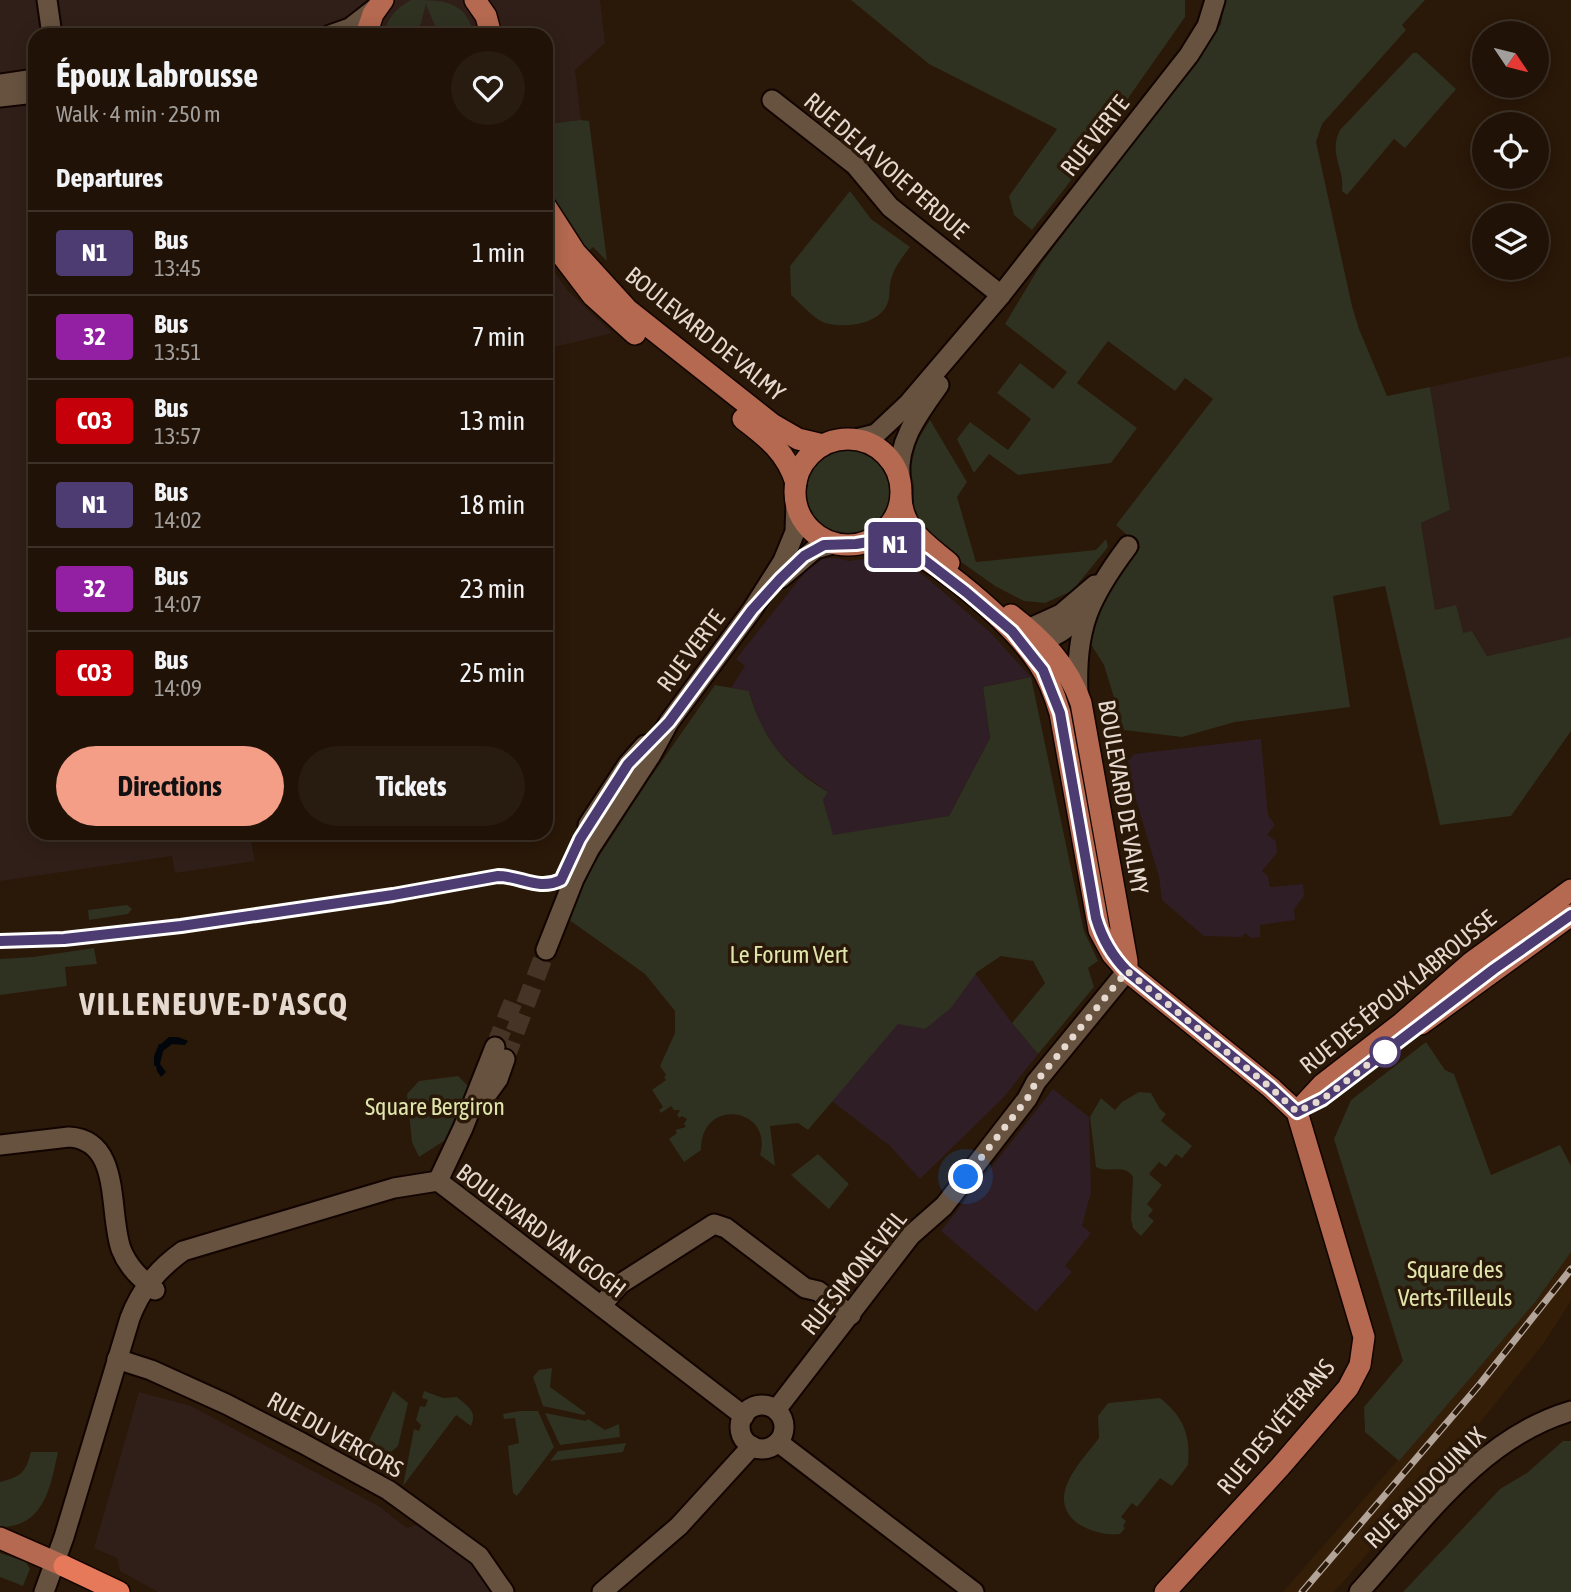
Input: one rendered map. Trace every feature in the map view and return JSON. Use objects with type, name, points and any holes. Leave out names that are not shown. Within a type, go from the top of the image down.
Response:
[{"type":"highway","points":[[59,1564],[119,1592]]},
{"type":"main road","points":[[475,0],[486,16],[489,28]]},
{"type":"main road","points":[[369,28],[380,4]]},
{"type":"main road","name":"BOULEVARD DE VALMY","points":[[553,218],[568,243],[628,310],[772,424],[798,439],[823,445]]},
{"type":"main road","name":"BOULEVARD DE VALMY","points":[[553,243],[572,271],[605,309],[775,444],[790,465],[796,493]]},
{"type":"main road","points":[[839,439],[856,439],[873,444],[892,461],[900,486],[893,520],[885,530],[868,541],[849,545],[836,543],[812,531],[804,521],[796,493],[805,461],[823,445],[839,439]]},
{"type":"main road","name":"BOULEVARD DE VALMY","points":[[900,486],[906,520],[920,539],[1065,668],[1078,694],[1127,971]]},
{"type":"main road","name":"BOULEVARD DE VALMY","points":[[868,541],[890,542],[923,559],[990,611],[1029,635],[1060,713],[1099,930],[1112,954],[1127,971],[1297,1112]]},
{"type":"main road","name":"RUE DES ÉPOUX LABROUSSE","points":[[1297,1112],[1323,1084],[1402,1023],[1472,962],[1571,890]]},
{"type":"main road","name":"RUE DES ÉPOUX LABROUSSE","points":[[1297,1112],[1323,1099],[1494,969],[1571,915]]},
{"type":"main road","name":"RUE DES VÉTÉRANS","points":[[1165,1592],[1342,1396],[1353,1381],[1363,1355],[1364,1337],[1357,1308],[1297,1112]]},
{"type":"main road","points":[[0,1538],[59,1564]]},
{"type":"street","points":[[47,0],[51,28]]},
{"type":"street","name":"RUE VERTE","points":[[856,439],[876,434],[900,414],[1001,295],[1189,55],[1207,26],[1215,0]]},
{"type":"street","points":[[351,28],[380,4]]},
{"type":"street","points":[[0,83],[28,80]]},
{"type":"street","points":[[0,97],[28,94]]},
{"type":"street","name":"RUE DE LA VOIE PERDUE","points":[[772,100],[855,165],[890,207],[1001,295]]},
{"type":"street","name":"RUE VERTE","points":[[900,486],[900,459],[914,423],[1001,295]]},
{"type":"street","name":"RUE VERTE","points":[[540,950],[584,859],[605,823],[651,755],[669,722],[752,610],[790,547],[796,520],[796,493]]},
{"type":"street","name":"RUE VERTE","points":[[752,610],[804,556],[824,545],[836,543]]},
{"type":"street","points":[[1078,694],[1078,646],[1085,618],[1108,572],[1128,545]]},
{"type":"street","points":[[1029,635],[1061,614],[1108,572]]},
{"type":"street","points":[[1029,635],[1069,626],[1091,602]]},
{"type":"street","name":"RUE SIMONE VEIL","points":[[776,1410],[911,1235],[944,1206],[1027,1099],[1036,1082],[1127,971]]},
{"type":"street","points":[[438,1181],[463,1128],[498,1079],[500,1053]]},
{"type":"street","points":[[0,1145],[77,1137],[95,1145],[105,1159],[122,1250],[131,1268],[151,1287]]},
{"type":"street","name":"BOULEVARD VAN GOGH","points":[[59,1564],[106,1440],[122,1361],[151,1287],[201,1245],[394,1188],[438,1181],[744,1416]]},
{"type":"street","points":[[601,1306],[620,1284],[713,1224],[726,1228],[805,1288],[818,1291],[851,1315]]},
{"type":"street","name":"RUE DU VERCORS","points":[[122,1361],[151,1370],[246,1414],[388,1490],[479,1556],[504,1592]]},
{"type":"street","points":[[760,1405],[776,1410],[782,1418],[784,1428],[778,1442],[765,1448],[752,1446],[742,1433],[744,1416],[750,1409],[760,1405]]},
{"type":"street","name":"RUE BAUDOUIN IX","points":[[1359,1592],[1437,1505],[1483,1460],[1525,1429],[1571,1411]]},
{"type":"street","points":[[778,1442],[974,1592]]},
{"type":"street","points":[[602,1592],[679,1526],[752,1446]]},
{"type":"street","points":[[44,1592],[59,1564]]},
{"type":"street","points":[[54,1592],[59,1564]]},
{"type":"shaded area","points":[[0,0],[600,0],[605,43],[575,70],[581,120],[553,123],[553,28],[28,28],[28,840],[250,840],[255,861],[175,873],[172,856],[0,881]]},
{"type":"shaded area","points":[[553,269],[567,290],[612,333],[553,347]]},
{"type":"shaded area","points":[[1571,356],[1571,637],[1487,656],[1473,632],[1463,634],[1435,610],[1421,523],[1450,510],[1430,387]]},
{"type":"shaded area","points":[[882,556],[904,561],[927,578],[990,632],[1031,677],[983,687],[990,738],[949,816],[832,836],[823,800],[828,792],[797,770],[777,750],[761,726],[749,691],[731,688],[745,666],[736,659],[806,571],[823,559],[849,561]]},
{"type":"shaded area","points":[[1261,739],[1268,815],[1275,825],[1267,835],[1276,841],[1277,853],[1262,871],[1268,876],[1270,887],[1303,884],[1304,896],[1294,909],[1295,920],[1260,925],[1260,937],[1251,938],[1245,933],[1242,937],[1204,936],[1162,900],[1159,877],[1132,786],[1128,761],[1134,754]]},
{"type":"shaded area","points":[[975,973],[1038,1054],[1003,1098],[920,1179],[890,1146],[832,1101],[898,1023],[951,1008]]},
{"type":"shaded area","points":[[169,1037],[188,1041],[185,1045],[172,1044],[163,1051],[160,1064],[166,1072],[161,1077],[154,1066],[154,1056],[159,1044]]},
{"type":"shaded area","points":[[1053,1089],[1089,1117],[1091,1192],[1082,1226],[1091,1233],[1065,1266],[1072,1272],[1036,1312],[941,1231]]},
{"type":"shaded area","points":[[1571,1252],[1571,1301],[1543,1344],[1462,1445],[1334,1592],[1283,1592],[1536,1301]]},
{"type":"shaded area","points":[[139,1392],[191,1406],[380,1507],[407,1528],[418,1524],[477,1568],[493,1592],[158,1592],[120,1571],[117,1558],[94,1548]]},
{"type":"green space","points":[[411,0],[452,4],[465,15],[472,28],[436,28],[426,4],[419,28],[386,28],[393,14]]},
{"type":"green space","points":[[851,0],[1185,0],[1185,17],[1066,187],[1032,230],[1014,215],[1009,196],[1057,129],[929,64]]},
{"type":"green space","points":[[1224,0],[1425,0],[1402,25],[1406,30],[1322,124],[1316,142],[1352,306],[1387,396],[1430,387],[1450,510],[1421,523],[1435,610],[1456,605],[1463,633],[1472,631],[1487,656],[1571,637],[1571,731],[1511,816],[1440,825],[1385,586],[1333,596],[1350,707],[1235,722],[1182,737],[1124,730],[1104,665],[1087,638],[1110,585],[1140,547],[1116,525],[1213,399],[1185,378],[1175,391],[1108,341],[1077,383],[1137,428],[1111,463],[1018,475],[989,454],[974,473],[957,439],[970,422],[1008,450],[1031,419],[997,393],[1020,363],[1053,389],[1067,372],[1005,324],[1041,264],[1221,24]]},
{"type":"green space","points":[[1413,53],[1417,53],[1456,89],[1405,148],[1394,139],[1347,195],[1342,191],[1336,154],[1340,130]]},
{"type":"green space","points":[[589,121],[607,261],[593,247],[586,253],[553,207],[553,123]]},
{"type":"green space","points":[[850,191],[871,219],[910,247],[893,274],[889,300],[884,309],[871,320],[862,323],[833,325],[816,318],[791,295],[790,266]]},
{"type":"green space","points":[[930,420],[967,482],[957,497],[976,562],[1096,550],[1106,539],[1108,547],[1072,591],[1045,603],[1024,601],[995,586],[923,533],[914,513],[914,487],[910,467],[917,441]]},
{"type":"green space","points":[[849,448],[866,451],[880,461],[890,475],[893,492],[890,509],[880,523],[866,533],[849,536],[832,533],[818,523],[808,509],[805,492],[808,475],[818,461],[832,451]]},
{"type":"green space","name":"Le Forum Vert","points":[[1031,677],[1084,931],[1098,961],[1088,968],[1094,987],[1038,1054],[1012,1023],[1045,983],[1033,961],[1001,956],[977,972],[951,1008],[925,1029],[898,1024],[808,1130],[798,1123],[770,1126],[775,1166],[760,1155],[761,1139],[757,1127],[736,1115],[723,1115],[712,1121],[704,1133],[701,1150],[684,1162],[669,1139],[677,1133],[675,1130],[686,1127],[684,1124],[687,1119],[682,1116],[679,1118],[677,1115],[680,1110],[674,1110],[671,1106],[661,1113],[659,1110],[663,1107],[652,1090],[666,1080],[660,1066],[675,1033],[675,1011],[645,974],[568,919],[592,867],[715,685],[749,691],[761,724],[778,750],[788,762],[828,792],[823,800],[833,835],[949,816],[990,738],[983,687]]},
{"type":"green space","points":[[127,905],[132,909],[128,914],[89,920],[88,910]]},
{"type":"green space","points":[[94,948],[97,964],[65,967],[67,986],[0,995],[0,959]]},
{"type":"green space","name":"Square des Verts-Tilleuls","points":[[1426,1042],[1445,1070],[1454,1074],[1491,1175],[1560,1145],[1571,1166],[1571,1252],[1536,1301],[1399,1461],[1365,1432],[1364,1407],[1403,1361],[1334,1139],[1351,1100]]},
{"type":"green space","name":"Square Bergiron","points":[[458,1076],[469,1087],[456,1127],[447,1139],[419,1157],[412,1142],[407,1094],[419,1081]]},
{"type":"green space","points":[[1139,1092],[1151,1093],[1166,1114],[1161,1121],[1192,1146],[1182,1158],[1176,1154],[1166,1167],[1159,1162],[1149,1174],[1162,1185],[1147,1204],[1153,1210],[1148,1216],[1154,1221],[1141,1236],[1133,1228],[1131,1219],[1133,1177],[1125,1171],[1096,1167],[1090,1117],[1101,1098],[1115,1110],[1122,1102]]},
{"type":"green space","points":[[818,1154],[849,1184],[829,1209],[791,1175]]},
{"type":"green space","points":[[552,1368],[550,1387],[586,1413],[584,1415],[543,1406],[533,1377],[539,1370]]},
{"type":"green space","points":[[393,1391],[408,1403],[398,1446],[378,1463],[362,1455]]},
{"type":"green space","points":[[424,1391],[443,1398],[457,1397],[470,1409],[473,1421],[471,1426],[456,1415],[403,1486],[414,1429],[419,1431],[421,1425],[416,1420],[420,1406],[425,1407],[428,1400],[422,1398]]},
{"type":"green space","points":[[1160,1398],[1184,1427],[1188,1444],[1188,1465],[1172,1486],[1160,1478],[1137,1507],[1132,1503],[1121,1517],[1126,1521],[1120,1534],[1098,1532],[1077,1523],[1068,1513],[1064,1502],[1065,1491],[1076,1468],[1099,1438],[1098,1416],[1108,1403]]},
{"type":"green space","points":[[538,1411],[554,1447],[517,1496],[513,1493],[508,1446],[519,1443],[515,1418],[504,1419],[503,1414]]},
{"type":"green space","points":[[545,1413],[586,1421],[588,1419],[605,1430],[619,1424],[620,1437],[560,1445]]},
{"type":"green space","points":[[1563,1441],[1571,1441],[1571,1592],[1403,1592],[1500,1489],[1527,1473]]},
{"type":"green space","points":[[626,1443],[623,1452],[550,1461],[558,1451]]},
{"type":"green space","points":[[31,1452],[58,1452],[46,1495],[35,1514],[16,1525],[0,1526],[0,1482],[21,1473]]},
{"type":"green space","points":[[0,1553],[26,1562],[30,1569],[23,1586],[0,1577]]},
{"type":"tunnel","points":[[505,1059],[546,950]]},
{"type":"tunnel","points":[[495,1047],[515,997]]},
{"type":"railway","points":[[1302,1592],[1480,1384],[1571,1269]]},
{"type":"bus line","name":"N1","points":[[0,941],[64,939],[181,926],[393,895],[498,876],[540,886],[561,880],[580,839],[628,764],[669,722],[752,610],[792,566],[824,545],[881,540],[923,559],[990,611],[1023,643],[1047,678],[1060,713],[1096,918],[1099,930],[1118,963],[1297,1112],[1323,1099],[1494,969],[1571,915]]},
{"type":"district","name":"VILLENEUVE-D'ASCQ","points":[[214,1004]]},
{"type":"route","points":[[966,1177],[1027,1099],[1036,1082],[1127,971],[1297,1112],[1323,1099],[1388,1049],[1385,1052]]}]
